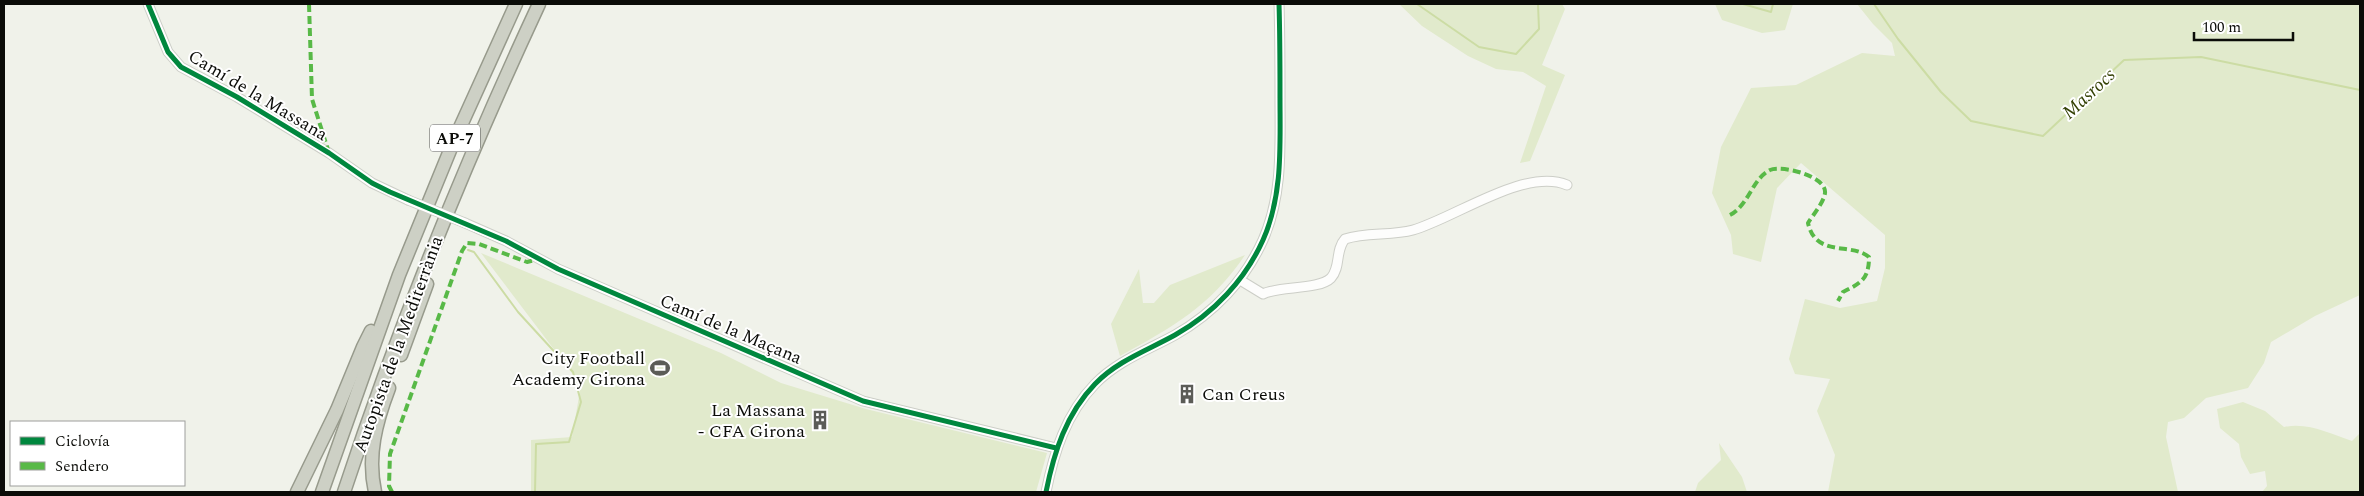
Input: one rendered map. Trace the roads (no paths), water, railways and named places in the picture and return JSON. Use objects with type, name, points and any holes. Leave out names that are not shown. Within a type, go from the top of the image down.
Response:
[{"type":"highway","name":"Autopista de la Mediterrània","points":[[322,492],[389,301],[452,144],[516,4]]},
{"type":"highway","name":"Autopista de la Mediterrània","points":[[344,492],[404,319],[475,146],[539,4]]},
{"type":"highway","points":[[375,492],[372,473],[372,451],[379,417],[436,261],[442,226]]},
{"type":"highway","points":[[297,492],[337,410],[363,346],[389,301]]},
{"type":"street","name":"Camí de la Massana","points":[[148,4],[168,52],[181,67],[238,97],[329,153],[372,183],[408,200]]},
{"type":"street","points":[[1046,492],[1056,448],[1076,407],[1103,376],[1194,323],[1221,301],[1240,280],[1264,239],[1278,187],[1279,4]]},
{"type":"street","points":[[1240,280],[1263,294],[1326,282],[1335,273],[1341,243],[1345,239],[1413,230],[1520,186],[1547,180],[1567,185]]},
{"type":"street","name":"Camí de la Maçana","points":[[408,200],[506,241],[558,269],[863,401],[1056,448]]},
{"type":"waterway","name":"Masrocs","points":[[1417,4],[1479,47],[1516,54],[1539,29],[1538,4]]},
{"type":"waterway","name":"Masrocs","points":[[1743,4],[1771,12],[1773,4]]},
{"type":"waterway","name":"Masrocs","points":[[1874,4],[1898,39],[1941,92],[1971,121],[2043,136],[2124,60],[2201,57],[2360,90]]},
{"type":"waterway","points":[[468,250],[474,252],[518,312],[573,372],[581,402],[569,442],[536,444],[535,492]]},
{"type":"place","name":"City Football Academy Girona","points":[[660,368]]},
{"type":"place","name":"Can Creus","points":[[1187,394]]},
{"type":"place","name":"La Massana - CFA Girona","points":[[820,420]]}]
